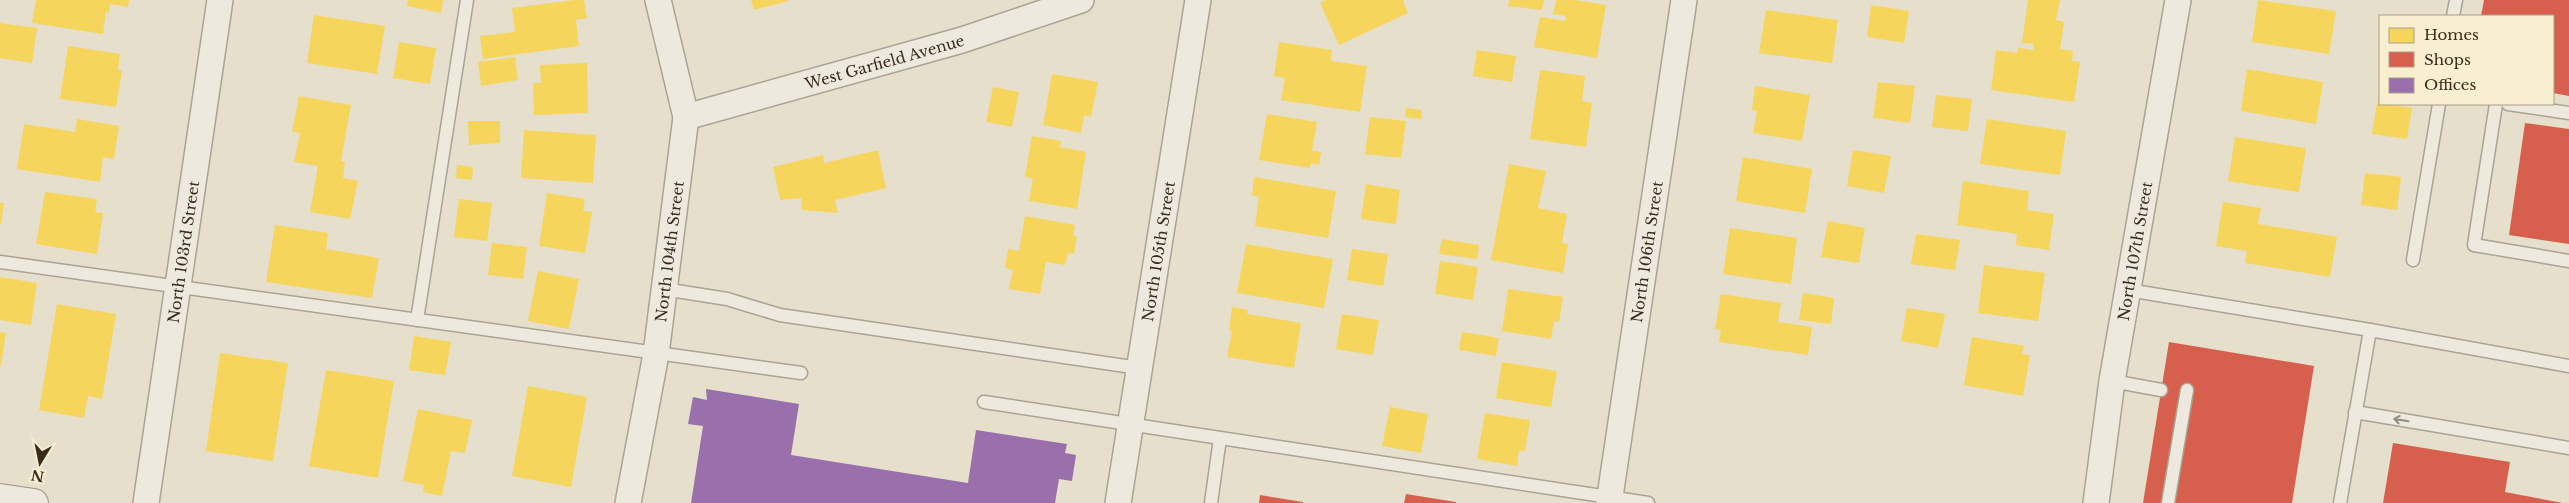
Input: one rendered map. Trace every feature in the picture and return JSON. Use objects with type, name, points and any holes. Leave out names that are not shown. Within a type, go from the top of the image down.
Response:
[{"type":"main road","points":[[0,498],[34,503]]},
{"type":"street","name":"North 103rd Street","points":[[146,503],[220,0]]},
{"type":"street","name":"North 104th Street","points":[[628,503],[656,354],[686,118],[658,0]]},
{"type":"street","name":"West Garfield Avenue","points":[[686,118],[962,40],[1081,0]]},
{"type":"street","name":"North 105th Street","points":[[1118,503],[1198,0]]},
{"type":"street","name":"North 106th Street","points":[[1609,500],[1684,0]]},
{"type":"street","name":"North 107th Street","points":[[2096,503],[2112,381],[2178,0]]},
{"type":"lane","points":[[417,320],[468,0]]},
{"type":"lane","points":[[2453,15],[2456,0]]},
{"type":"lane","points":[[2414,260],[2439,105]]},
{"type":"lane","points":[[2496,105],[2474,245],[2569,261]]},
{"type":"lane","points":[[2515,105],[2569,113]]},
{"type":"lane","points":[[0,262],[801,373]]},
{"type":"lane","points":[[664,289],[728,299],[780,315],[1139,368]]},
{"type":"lane","points":[[2128,290],[2370,330],[2569,366]]},
{"type":"lane","points":[[2340,503],[2370,330]]},
{"type":"lane","points":[[2112,381],[2161,390]]},
{"type":"lane","points":[[2168,503],[2187,390]]},
{"type":"lane","points":[[984,402],[1609,500],[1648,503]]},
{"type":"lane","points":[[2355,412],[2569,448]]},
{"type":"lane","points":[[1211,503],[1220,438]]},
{"type":"building: Homes","points":[[36,0],[129,0],[128,7],[110,4],[109,13],[106,12],[103,34],[32,23]]},
{"type":"building: Homes","points":[[408,0],[443,0],[441,13],[407,6]]},
{"type":"building: Homes","points":[[584,0],[587,18],[576,20],[579,46],[483,59],[480,36],[515,32],[512,8]]},
{"type":"building: Homes","points":[[751,0],[788,0],[788,1],[754,10]]},
{"type":"building: Homes","points":[[1326,0],[1403,0],[1408,13],[1339,45],[1320,3]]},
{"type":"building: Homes","points":[[1509,0],[1544,0],[1542,10],[1508,6]]},
{"type":"building: Homes","points":[[1556,0],[1575,0],[1606,5],[1597,58],[1534,47],[1540,17],[1565,21],[1566,16],[1553,14]]},
{"type":"building: Homes","points":[[2028,0],[2060,0],[2056,20],[2064,22],[2060,49],[2073,51],[2072,61],[2080,62],[2074,102],[1991,90],[1996,50],[2017,53],[2018,48],[2033,50],[2034,44],[2022,43]]},
{"type":"building: Homes","points":[[2258,0],[2336,11],[2329,54],[2252,42]]},
{"type":"building: Homes","points":[[1871,5],[1909,11],[1904,43],[1867,37]]},
{"type":"building: Homes","points":[[1766,10],[1838,20],[1832,63],[1759,53]]},
{"type":"building: Homes","points":[[314,15],[385,26],[377,74],[307,63]]},
{"type":"building: Homes","points":[[0,23],[37,28],[32,63],[0,58]]},
{"type":"building: Homes","points":[[399,42],[436,48],[430,84],[393,78]]},
{"type":"building: Homes","points":[[1279,42],[1332,50],[1331,61],[1367,66],[1360,112],[1281,100],[1285,78],[1274,76]]},
{"type":"building: Homes","points":[[68,46],[120,54],[118,70],[122,71],[116,107],[60,99]]},
{"type":"building: Homes","points":[[1477,50],[1516,56],[1512,82],[1473,76]]},
{"type":"building: Homes","points":[[515,57],[518,80],[481,86],[478,62]]},
{"type":"building: Homes","points":[[587,63],[588,113],[534,115],[533,83],[541,83],[540,65]]},
{"type":"building: Homes","points":[[2247,69],[2323,82],[2316,124],[2241,111]]},
{"type":"building: Homes","points":[[1540,70],[1585,76],[1582,101],[1592,103],[1586,147],[1530,139]]},
{"type":"building: Homes","points":[[1052,74],[1098,82],[1091,117],[1084,115],[1081,133],[1043,125]]},
{"type":"building: Homes","points":[[1878,82],[1915,86],[1910,123],[1873,118]]},
{"type":"building: Homes","points":[[1755,86],[1810,95],[1802,141],[1753,133],[1757,111],[1752,110]]},
{"type":"building: Homes","points":[[993,87],[1019,92],[1012,127],[986,122]]},
{"type":"building: Homes","points":[[1936,95],[1972,99],[1968,131],[1932,127]]},
{"type":"building: Homes","points":[[299,96],[351,105],[341,161],[345,162],[343,178],[358,181],[350,219],[310,212],[318,166],[294,162],[300,133],[292,132]]},
{"type":"building: Homes","points":[[2377,103],[2379,105],[2412,108],[2407,139],[2372,134]]},
{"type":"building: Homes","points":[[1406,108],[1422,110],[1421,119],[1405,117]]},
{"type":"building: Homes","points":[[1267,114],[1317,122],[1312,151],[1321,152],[1319,165],[1311,163],[1310,168],[1259,160]]},
{"type":"building: Homes","points":[[1370,117],[1406,121],[1401,158],[1365,154]]},
{"type":"building: Homes","points":[[77,119],[119,126],[114,159],[103,157],[100,182],[17,169],[24,124],[75,132]]},
{"type":"building: Homes","points":[[1987,119],[2066,131],[2060,175],[1980,164]]},
{"type":"building: Homes","points":[[468,121],[500,121],[500,143],[469,145]]},
{"type":"building: Homes","points":[[524,130],[596,135],[593,183],[521,178]]},
{"type":"building: Homes","points":[[1032,136],[1061,141],[1060,147],[1086,152],[1077,209],[1029,201],[1033,179],[1025,177]]},
{"type":"building: Homes","points":[[2235,137],[2306,148],[2299,192],[2228,181]]},
{"type":"building: Homes","points":[[878,150],[886,188],[835,200],[838,213],[802,210],[801,198],[780,200],[773,167],[823,155],[824,163]]},
{"type":"building: Homes","points":[[1853,150],[1891,156],[1884,193],[1847,186]]},
{"type":"building: Homes","points":[[1743,157],[1812,169],[1805,213],[1736,201]]},
{"type":"building: Homes","points":[[1509,164],[1546,171],[1538,208],[1567,214],[1562,243],[1568,244],[1563,273],[1491,260]]},
{"type":"building: Homes","points":[[457,165],[473,167],[472,180],[456,178]]},
{"type":"building: Homes","points":[[2365,173],[2401,177],[2397,210],[2361,205]]},
{"type":"building: Homes","points":[[1254,177],[1336,191],[1328,238],[1255,226],[1259,197],[1252,195]]},
{"type":"building: Homes","points":[[1963,181],[2029,191],[2027,210],[2054,214],[2049,250],[2016,245],[2017,234],[1957,225]]},
{"type":"building: Homes","points":[[1366,184],[1400,190],[1396,224],[1361,219]]},
{"type":"building: Homes","points":[[45,192],[97,199],[95,212],[103,213],[97,254],[36,244]]},
{"type":"building: Homes","points":[[547,193],[585,199],[583,211],[592,212],[585,253],[539,246]]},
{"type":"building: Homes","points":[[459,199],[492,203],[487,241],[454,237]]},
{"type":"building: Homes","points":[[2223,202],[2261,208],[2258,224],[2337,237],[2330,277],[2245,263],[2247,251],[2216,246]]},
{"type":"building: Homes","points":[[0,203],[4,203],[1,224],[0,224]]},
{"type":"building: Homes","points":[[1025,216],[1075,225],[1073,236],[1077,237],[1074,254],[1068,253],[1065,265],[1046,262],[1040,294],[1009,289],[1013,270],[1005,268],[1008,249],[1019,251]]},
{"type":"building: Homes","points":[[1828,221],[1865,228],[1859,263],[1821,257]]},
{"type":"building: Homes","points":[[275,225],[328,233],[326,249],[379,258],[372,298],[266,282]]},
{"type":"building: Homes","points":[[1730,228],[1797,238],[1791,284],[1723,274]]},
{"type":"building: Homes","points":[[1916,234],[1960,240],[1955,270],[1911,264]]},
{"type":"building: Homes","points":[[1442,239],[1479,245],[1477,259],[1439,254]]},
{"type":"building: Homes","points":[[492,243],[527,247],[523,279],[488,275]]},
{"type":"building: Homes","points":[[1246,244],[1333,259],[1324,308],[1237,293]]},
{"type":"building: Homes","points":[[1352,249],[1388,254],[1383,286],[1347,280]]},
{"type":"building: Homes","points":[[1440,261],[1478,267],[1473,300],[1435,294]]},
{"type":"building: Homes","points":[[1984,265],[2045,273],[2038,321],[1978,313]]},
{"type":"building: Homes","points":[[538,271],[579,279],[569,329],[528,321]]},
{"type":"building: Homes","points":[[0,277],[37,283],[31,325],[0,320]]},
{"type":"building: Homes","points":[[1508,289],[1563,297],[1559,322],[1554,321],[1551,339],[1502,331]]},
{"type":"building: Homes","points":[[1803,293],[1834,298],[1831,324],[1799,320]]},
{"type":"building: Homes","points":[[1721,294],[1781,303],[1778,322],[1812,327],[1808,355],[1719,342],[1721,330],[1715,329]]},
{"type":"building: Homes","points":[[57,304],[116,314],[102,399],[88,396],[84,418],[39,410]]},
{"type":"building: Homes","points":[[1232,307],[1248,310],[1247,314],[1301,323],[1294,368],[1227,357],[1232,331],[1229,331]]},
{"type":"building: Homes","points":[[1907,308],[1945,314],[1938,348],[1901,341]]},
{"type":"building: Homes","points":[[1342,314],[1379,320],[1373,355],[1336,349]]},
{"type":"building: Homes","points":[[0,332],[6,333],[1,366],[0,365]]},
{"type":"building: Homes","points":[[1462,332],[1499,338],[1496,356],[1459,350]]},
{"type":"building: Homes","points":[[414,336],[451,342],[445,375],[409,370]]},
{"type":"building: Homes","points":[[1972,337],[2024,346],[2022,354],[2030,355],[2023,396],[1964,385]]},
{"type":"building: Homes","points":[[220,353],[288,363],[273,461],[206,451]]},
{"type":"building: Homes","points":[[1502,362],[1557,371],[1551,407],[1496,398]]},
{"type":"building: Homes","points":[[326,370],[394,381],[378,478],[309,466]]},
{"type":"building: Homes","points":[[528,386],[587,397],[571,487],[512,476]]},
{"type":"building: Homes","points":[[1390,407],[1428,414],[1421,453],[1382,446]]},
{"type":"building: Homes","points":[[418,409],[472,420],[465,453],[451,451],[442,496],[423,492],[424,485],[403,481]]},
{"type":"building: Homes","points":[[1485,413],[1530,420],[1525,451],[1519,450],[1517,466],[1477,459]]},
{"type":"building: Shops","points":[[2484,0],[2569,0],[2569,96],[2554,93],[2554,15],[2481,15]]},
{"type":"building: Shops","points":[[2525,123],[2569,129],[2569,244],[2509,235]]},
{"type":"building: Shops","points":[[2169,342],[2314,366],[2292,503],[2143,503]]},
{"type":"building: Shops","points":[[2393,443],[2510,462],[2505,492],[2563,503],[2383,503]]},
{"type":"building: Shops","points":[[1406,494],[1456,502],[1456,503],[1404,503]]},
{"type":"building: Shops","points":[[1260,495],[1303,502],[1303,503],[1259,503]]},
{"type":"building: Offices","points":[[706,389],[799,404],[791,455],[968,483],[976,430],[1067,444],[1065,453],[1076,455],[1072,481],[1059,479],[1055,503],[691,503],[703,426],[688,424],[693,397],[707,400]]}]
